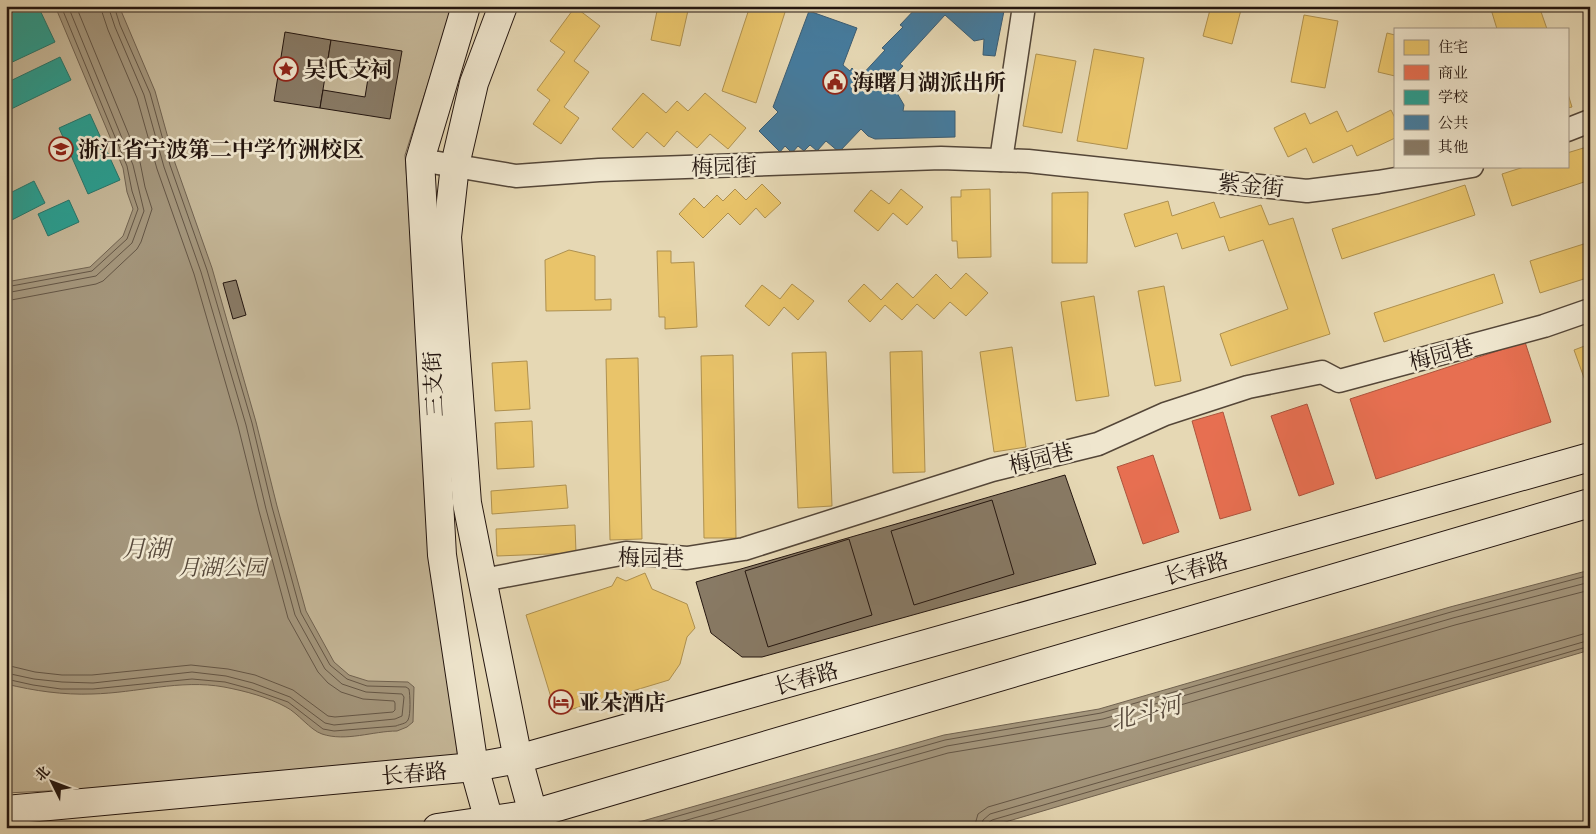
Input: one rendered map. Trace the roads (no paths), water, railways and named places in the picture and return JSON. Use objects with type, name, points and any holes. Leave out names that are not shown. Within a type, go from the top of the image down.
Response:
[{"type":"main road","name":"三支街","points":[[466,6],[420,160],[442,555],[474,767],[490,824]]},
{"type":"main road","name":"三支街","points":[[503,6],[474,83],[455,165],[447,237],[467,503],[518,759],[535,821]]},
{"type":"main road","name":"长春路","points":[[6,810],[474,767],[518,759],[1590,457]]},
{"type":"main road","points":[[437,828],[535,821],[1590,503]]},
{"type":"street","points":[[1001,160],[1024,6]]},
{"type":"street","points":[[1568,130],[1590,121]]},
{"type":"street","name":"梅园街","points":[[420,160],[516,176],[599,170],[922,159],[1028,161]]},
{"type":"street","name":"紫金街","points":[[1028,161],[1307,191],[1378,182],[1460,168]]},
{"type":"street","name":"梅园巷","points":[[483,580],[626,553],[687,558],[744,550],[992,470],[1098,444],[1165,414],[1248,387],[1322,372],[1339,381],[1544,326],[1590,310]]},
{"type":"water","name":"月湖","points":[[55,6],[119,6],[155,91],[175,163],[212,268],[256,422],[306,611],[334,662],[349,675],[368,681],[408,682],[414,687],[413,722],[407,727],[397,731],[350,737],[331,736],[318,732],[291,710],[272,700],[240,690],[208,685],[175,685],[109,693],[70,694],[28,689],[6,684],[6,282],[90,267],[123,236],[133,209],[127,192],[123,168]]},
{"type":"water","name":"北斗河","points":[[1590,570],[1590,650],[985,828],[618,828],[944,735],[1099,709],[1450,607]]},
{"type":"place","name":"吴氏支祠","points":[[286,69]]},
{"type":"place","name":"海曙月湖派出所","points":[[835,82]]},
{"type":"place","name":"浙江省宁波第二中学竹洲校区","points":[[61,149]]},
{"type":"place","name":"亚朵酒店","points":[[561,702]]},
{"type":"park label","name":"月湖公园","points":[[222,567]]}]
